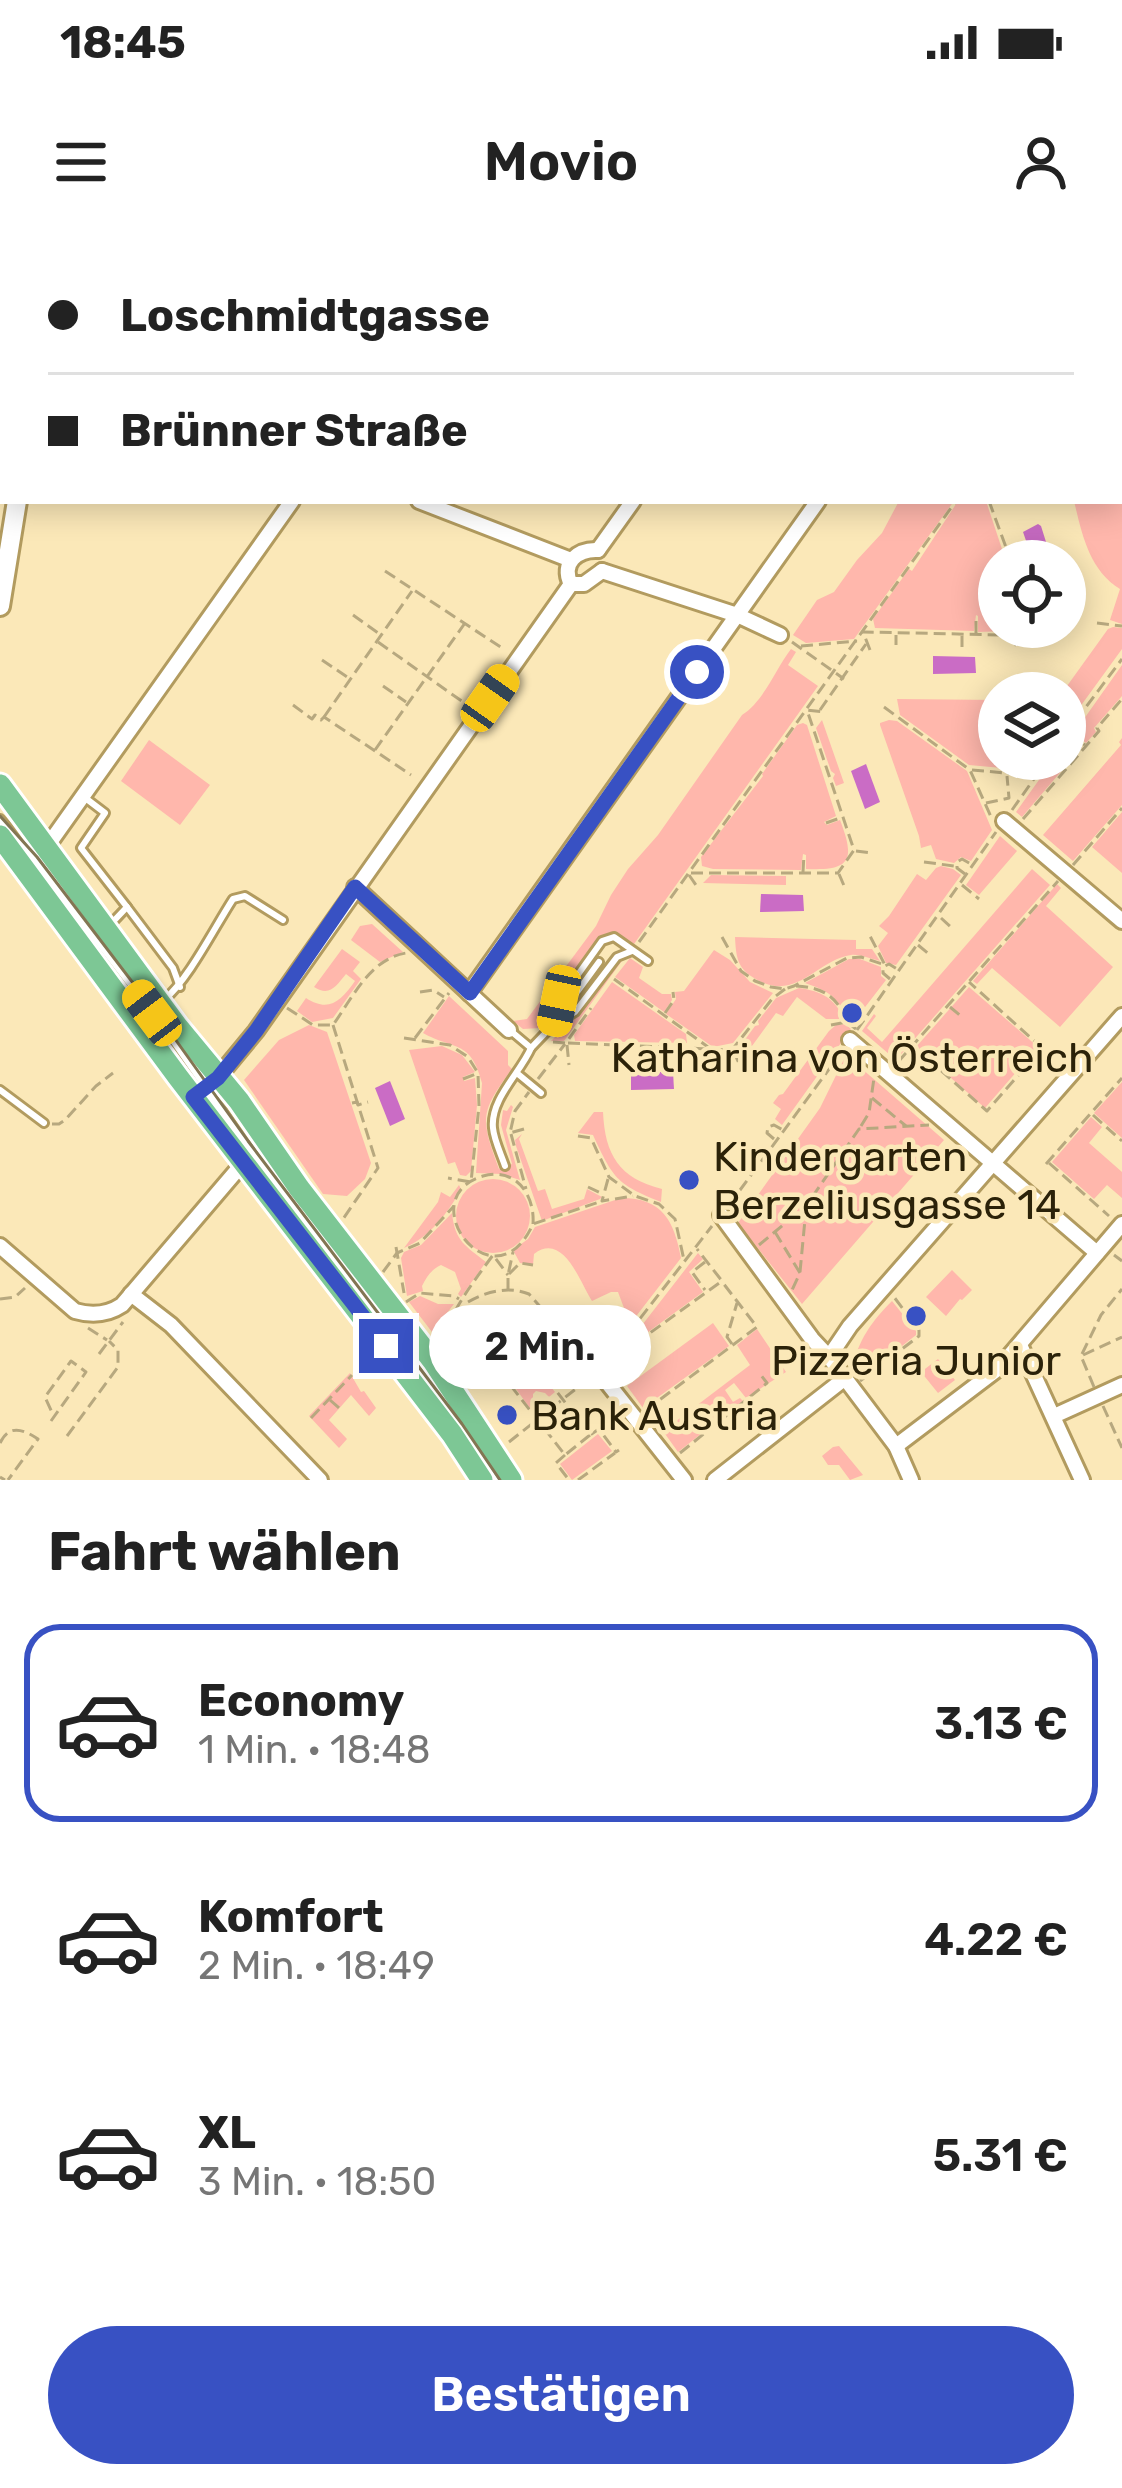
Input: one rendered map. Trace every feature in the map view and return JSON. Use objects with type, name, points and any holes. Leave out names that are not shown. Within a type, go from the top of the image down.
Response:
[{"type":"main road","points":[[0,785],[160,1003],[244,1162],[482,1480]]},
{"type":"main road","points":[[0,836],[205,1087],[239,1101],[433,1361],[511,1480]]},
{"type":"street","points":[[0,606],[17,504]]},
{"type":"street","points":[[46,848],[290,504]]},
{"type":"street","points":[[427,504],[571,560]]},
{"type":"street","points":[[598,550],[631,504]]},
{"type":"street","points":[[470,993],[816,504]]},
{"type":"street","points":[[571,584],[567,569],[581,552],[603,554],[602,571]]},
{"type":"street","points":[[571,584],[584,584],[602,571]]},
{"type":"street","points":[[602,571],[780,634]]},
{"type":"street","points":[[205,1087],[277,1000],[571,584]]},
{"type":"street","points":[[1006,826],[1122,921]]},
{"type":"street","points":[[355,887],[509,1030]]},
{"type":"street","points":[[829,1357],[850,1326],[1122,1016]]},
{"type":"street","points":[[854,1035],[886,1070],[1097,1253]]},
{"type":"street","points":[[0,1246],[66,1306],[86,1314],[113,1311],[135,1296],[244,1162]]},
{"type":"street","points":[[721,1215],[896,1446],[911,1480]]},
{"type":"street","points":[[896,1446],[999,1368],[1121,1225]]},
{"type":"street","points":[[135,1296],[185,1339],[320,1480]]},
{"type":"street","points":[[1020,1345],[1082,1480]]},
{"type":"street","points":[[598,1371],[684,1480]]},
{"type":"street","points":[[715,1480],[844,1379]]},
{"type":"street","points":[[1054,1416],[1122,1385]]},
{"type":"lane","points":[[84,797],[105,813],[81,848],[181,986]]},
{"type":"lane","points":[[0,819],[32,854],[496,1480]]},
{"type":"lane","points":[[160,1003],[181,986],[233,899],[245,896],[283,920]]},
{"type":"lane","points":[[107,928],[127,908]]},
{"type":"lane","points":[[554,1025],[559,1001],[602,941],[614,937],[648,961]]},
{"type":"lane","points":[[554,1025],[575,1012],[616,957],[632,951]]},
{"type":"lane","points":[[505,1166],[493,1128],[496,1106],[531,1048],[554,1025],[599,962]]},
{"type":"lane","points":[[509,1030],[531,1048]]},
{"type":"lane","points":[[518,1074],[541,1093]]},
{"type":"lane","points":[[205,1087],[217,1103]]},
{"type":"lane","points":[[0,1090],[44,1123]]},
{"type":"path","points":[[632,951],[954,504]]},
{"type":"path","points":[[990,504],[1003,540]]},
{"type":"path","points":[[385,571],[412,591]]},
{"type":"path","points":[[293,705],[321,720],[414,588],[502,648]]},
{"type":"path","points":[[353,615],[464,702]]},
{"type":"path","points":[[863,632],[976,634],[976,615]]},
{"type":"path","points":[[375,750],[465,623]]},
{"type":"path","points":[[1097,623],[1122,626]]},
{"type":"path","points":[[863,632],[870,650]]},
{"type":"path","points":[[896,633],[896,645]]},
{"type":"path","points":[[780,634],[843,678]]},
{"type":"path","points":[[962,634],[962,646]]},
{"type":"path","points":[[799,646],[857,641]]},
{"type":"path","points":[[807,710],[822,712],[867,643]]},
{"type":"path","points":[[322,659],[350,679]]},
{"type":"path","points":[[1086,705],[1122,659]]},
{"type":"path","points":[[383,686],[408,703]]},
{"type":"path","points":[[598,1371],[777,1141],[973,865],[1087,746],[1122,699]]},
{"type":"path","points":[[884,707],[970,770],[993,823],[1006,826]]},
{"type":"path","points":[[807,710],[854,850]]},
{"type":"path","points":[[323,717],[411,776]]},
{"type":"path","points":[[970,770],[978,771]]},
{"type":"path","points":[[1007,780],[1009,798]]},
{"type":"path","points":[[1006,826],[1033,780]]},
{"type":"path","points":[[835,789],[845,785]]},
{"type":"path","points":[[985,803],[1009,798],[1017,803]]},
{"type":"path","points":[[748,1254],[806,1206],[869,1113],[874,1078],[912,1046],[1122,808]]},
{"type":"path","points":[[826,824],[844,817]]},
{"type":"path","points":[[854,850],[871,853]]},
{"type":"path","points":[[838,873],[854,850]]},
{"type":"path","points":[[803,874],[804,854]]},
{"type":"path","points":[[956,866],[962,859],[973,865]]},
{"type":"path","points":[[924,862],[956,866],[966,875]]},
{"type":"path","points":[[688,874],[838,873]]},
{"type":"path","points":[[838,873],[845,888]]},
{"type":"path","points":[[688,874],[698,888]]},
{"type":"path","points":[[789,874],[789,885]]},
{"type":"path","points":[[960,884],[979,899]]},
{"type":"path","points":[[669,900],[679,906]]},
{"type":"path","points":[[938,916],[953,928]]},
{"type":"path","points":[[870,936],[884,974],[904,985]]},
{"type":"path","points":[[722,937],[747,976],[762,985],[785,989]]},
{"type":"path","points":[[333,1024],[375,966],[417,944]]},
{"type":"path","points":[[917,945],[931,955]]},
{"type":"path","points":[[732,1050],[772,999],[847,958],[861,957],[899,970]]},
{"type":"path","points":[[612,978],[712,1050]]},
{"type":"path","points":[[414,1040],[457,982]]},
{"type":"path","points":[[912,1046],[987,1111],[1042,1048],[969,982]]},
{"type":"path","points":[[794,986],[822,990],[834,998],[854,1035]]},
{"type":"path","points":[[420,992],[433,990],[445,998]]},
{"type":"path","points":[[664,1015],[674,1000],[673,992]]},
{"type":"path","points":[[569,1066],[566,1043],[601,994]]},
{"type":"path","points":[[277,1000],[313,1024],[333,1024]]},
{"type":"path","points":[[948,1006],[962,1017]]},
{"type":"path","points":[[871,1010],[878,1015]]},
{"type":"path","points":[[995,1019],[1005,1015]]},
{"type":"path","points":[[831,1025],[847,1022]]},
{"type":"path","points":[[333,1024],[378,1168],[342,1221]]},
{"type":"path","points":[[404,1038],[450,1045],[468,1057],[478,1073],[471,1181]]},
{"type":"path","points":[[539,1042],[732,1050]]},
{"type":"path","points":[[732,1050],[740,1065]]},
{"type":"path","points":[[44,1123],[65,1120],[113,1073]]},
{"type":"path","points":[[464,1079],[478,1073]]},
{"type":"path","points":[[1121,1225],[1047,1163],[1122,1078]]},
{"type":"path","points":[[871,1097],[907,1127]]},
{"type":"path","points":[[356,1103],[368,1102]]},
{"type":"path","points":[[764,1114],[770,1126],[767,1133],[777,1141]]},
{"type":"path","points":[[859,1129],[928,1126],[938,1114]]},
{"type":"path","points":[[1092,1114],[1122,1141]]},
{"type":"path","points":[[770,1126],[784,1131]]},
{"type":"path","points":[[455,1205],[455,1225],[465,1243],[482,1253],[513,1250],[526,1238],[534,1209],[510,1133]]},
{"type":"path","points":[[578,1136],[591,1138],[609,1177],[676,1219],[685,1262]]},
{"type":"path","points":[[381,1274],[397,1250],[420,1243],[471,1181],[500,1175],[527,1192]]},
{"type":"path","points":[[602,1202],[609,1177]]},
{"type":"path","points":[[448,1178],[471,1181]]},
{"type":"path","points":[[588,1187],[605,1195]]},
{"type":"path","points":[[533,1224],[635,1196]]},
{"type":"path","points":[[783,1300],[800,1274],[806,1206]]},
{"type":"path","points":[[775,1232],[800,1274]]},
{"type":"path","points":[[635,1418],[757,1327],[696,1247]]},
{"type":"path","points":[[397,1250],[402,1301],[420,1293],[454,1296],[469,1303],[483,1294],[521,1291],[537,1300],[598,1371]]},
{"type":"path","points":[[508,1290],[513,1250]]},
{"type":"path","points":[[493,1255],[508,1275]]},
{"type":"path","points":[[440,1352],[448,1323],[493,1255]]},
{"type":"path","points":[[706,1260],[692,1272],[707,1292]]},
{"type":"path","points":[[508,1275],[520,1263],[533,1265]]},
{"type":"path","points":[[0,1300],[15,1297],[36,1279]]},
{"type":"path","points":[[509,1442],[722,1281]]},
{"type":"path","points":[[844,1379],[862,1381],[920,1336],[886,1286]]},
{"type":"path","points":[[1122,1289],[1101,1315],[1081,1356],[1122,1448]]},
{"type":"path","points":[[99,1354],[135,1296]]},
{"type":"path","points":[[733,1346],[727,1337],[737,1301]]},
{"type":"path","points":[[618,1324],[638,1324]]},
{"type":"path","points":[[565,1455],[483,1348],[488,1329],[508,1328],[590,1435]]},
{"type":"path","points":[[1081,1356],[1122,1337]]},
{"type":"path","points":[[67,1436],[118,1367],[120,1355],[109,1341]]},
{"type":"path","points":[[71,1361],[87,1371],[52,1419],[45,1397],[71,1361]]},
{"type":"path","points":[[669,1462],[767,1383],[760,1373]]},
{"type":"path","points":[[311,1418],[352,1375]]},
{"type":"path","points":[[329,1399],[339,1408]]},
{"type":"path","points":[[1108,1417],[1122,1421]]},
{"type":"path","points":[[0,1443],[13,1429],[38,1439],[4,1479]]},
{"type":"path","points":[[569,1480],[556,1462],[599,1429],[618,1451],[578,1480]]},
{"type":"shaded area","points":[[897,504],[952,504],[854,639],[806,643],[793,635],[817,600],[834,592],[882,533]]},
{"type":"shaded area","points":[[956,504],[987,504],[999,540],[978,540],[974,631],[875,628],[873,619],[912,571]]},
{"type":"shaded area","points":[[1075,504],[1122,504],[1122,624],[1110,620],[1120,589],[1101,572]]},
{"type":"shaded area","points":[[1038,524],[1045,540],[1026,540],[1023,532]]},
{"type":"shaded area","points":[[1122,628],[1122,649],[1086,699],[1086,672],[1077,672],[1108,629]]},
{"type":"shaded area","points":[[791,649],[796,652],[788,665],[818,686],[634,944],[616,936],[598,941],[540,1028],[523,1029],[513,1021],[527,1019],[596,926],[628,869],[658,835],[742,715],[763,694]]},
{"type":"shaded area","points":[[933,656],[975,657],[976,673],[933,674]]},
{"type":"shaded area","points":[[1122,665],[1122,696],[1086,743],[1086,716]]},
{"type":"shaded area","points":[[897,699],[978,700],[978,766],[969,765],[900,715]]},
{"type":"shaded area","points":[[822,720],[844,783],[836,786],[816,728]]},
{"type":"shaded area","points":[[889,720],[967,771],[992,830],[971,861],[936,859],[931,845],[921,848],[880,725]]},
{"type":"shaded area","points":[[803,723],[836,816],[824,822],[840,820],[848,845],[846,861],[832,868],[806,869],[803,854],[801,870],[702,866],[701,857]]},
{"type":"shaded area","points":[[1122,738],[1122,805],[1073,861],[1043,835],[1121,745]]},
{"type":"shaded area","points":[[149,740],[210,785],[180,825],[121,781]]},
{"type":"shaded area","points":[[866,764],[880,802],[865,809],[851,771]]},
{"type":"shaded area","points":[[1039,780],[1054,780],[1022,817],[1016,812]]},
{"type":"shaded area","points":[[1122,812],[1122,873],[1092,847]]},
{"type":"shaded area","points":[[1000,836],[1017,851],[979,895],[966,885]]},
{"type":"shaded area","points":[[941,866],[961,875],[896,965],[886,963],[878,946],[888,933],[879,926],[917,874],[926,880]]},
{"type":"shaded area","points":[[1032,869],[1050,885],[896,1060],[862,1031],[874,1014],[867,1028],[882,1042]]},
{"type":"shaded area","points":[[711,875],[786,876],[786,885],[703,883]]},
{"type":"shaded area","points":[[1057,884],[1061,888],[1046,906],[1113,967],[1060,1027],[992,968],[977,984],[973,981]]},
{"type":"shaded area","points":[[761,894],[803,895],[804,911],[760,912]]},
{"type":"shaded area","points":[[372,924],[403,952],[380,962],[351,940],[360,926]]},
{"type":"shaded area","points":[[735,937],[856,940],[856,949],[872,949],[880,961],[851,955],[794,983],[769,985],[741,966]]},
{"type":"shaded area","points":[[342,949],[360,962],[353,971],[361,979],[333,1018],[312,1022],[297,1011],[306,998],[334,1003],[355,981],[346,974],[329,990],[314,987]]},
{"type":"shaded area","points":[[714,950],[750,982],[773,993],[733,1043],[713,1047],[666,1014],[675,992],[684,991]]},
{"type":"shaded area","points":[[624,958],[564,1041],[551,1041],[614,963]]},
{"type":"shaded area","points":[[630,958],[643,967],[639,978],[662,994],[671,994],[664,1012],[615,977]]},
{"type":"shaded area","points":[[849,959],[881,967],[886,980],[852,1024],[833,998],[805,983]]},
{"type":"shaded area","points":[[612,982],[686,1034],[687,1043],[575,1041],[574,1035]]},
{"type":"shaded area","points":[[969,987],[1038,1047],[985,1108],[916,1047]]},
{"type":"shaded area","points":[[799,988],[826,997],[844,1019],[826,1019],[797,997],[783,1016],[776,1013],[752,1046],[744,1041],[776,998]]},
{"type":"shaded area","points":[[449,996],[508,1051],[512,1069],[489,1106],[486,1126],[499,1169],[512,1164],[501,1125],[503,1110],[513,1107],[506,1130],[520,1180],[476,1173],[482,1083],[478,1069],[460,1048],[423,1033]]},
{"type":"shaded area","points":[[845,1024],[851,1029],[782,1125],[775,1119],[781,1109],[773,1103],[829,1031]]},
{"type":"shaded area","points":[[309,1025],[327,1032],[371,1163],[365,1179],[347,1196],[323,1194],[244,1080],[279,1040]]},
{"type":"shaded area","points":[[442,1046],[462,1055],[475,1072],[463,1077],[464,1081],[475,1078],[477,1105],[471,1171],[466,1176],[460,1175],[455,1162],[448,1164],[409,1050]]},
{"type":"shaded area","points":[[846,1055],[944,1140],[802,1304],[738,1223],[820,1108]]},
{"type":"shaded area","points":[[631,1072],[673,1072],[674,1089],[631,1090]]},
{"type":"shaded area","points":[[390,1081],[405,1119],[390,1126],[375,1088]]},
{"type":"shaded area","points":[[1122,1082],[1122,1138],[1094,1113]]},
{"type":"shaded area","points":[[594,1112],[603,1112],[607,1141],[617,1163],[635,1178],[662,1189],[661,1202],[625,1184],[611,1170],[593,1135],[578,1133]]},
{"type":"shaded area","points":[[1091,1117],[1102,1127],[1089,1143],[1122,1172],[1122,1198],[1107,1185],[1094,1199],[1052,1162]]},
{"type":"shaded area","points":[[522,1134],[519,1139],[538,1191],[545,1189],[552,1209],[584,1199],[587,1189],[602,1197],[542,1221],[516,1146],[515,1140]]},
{"type":"shaded area","points":[[493,1179],[519,1190],[530,1216],[519,1242],[493,1253],[467,1242],[456,1216],[467,1190]]},
{"type":"shaded area","points":[[459,1185],[461,1189],[437,1223],[404,1248],[441,1192],[450,1197]]},
{"type":"shaded area","points":[[621,1198],[647,1202],[664,1214],[681,1258],[617,1341],[599,1356],[598,1342],[618,1324],[624,1308],[618,1292],[592,1301],[562,1254],[544,1249],[534,1254],[533,1265],[520,1263],[513,1250],[535,1227]]},
{"type":"shaded area","points":[[452,1213],[459,1237],[486,1262],[461,1297],[455,1272],[441,1265],[428,1276],[423,1291],[407,1296],[404,1252],[421,1245]]},
{"type":"shaded area","points":[[698,1253],[703,1259],[689,1272],[703,1292],[622,1351]]},
{"type":"shaded area","points":[[952,1270],[972,1290],[946,1316],[926,1297]]},
{"type":"shaded area","points":[[420,1296],[438,1304],[454,1304],[432,1332],[409,1302]]},
{"type":"shaded area","points":[[892,1301],[916,1335],[860,1379],[852,1369],[858,1349]]},
{"type":"shaded area","points":[[713,1323],[729,1346],[643,1408],[627,1386]]},
{"type":"shaded area","points":[[757,1329],[786,1372],[746,1398],[734,1383],[725,1390],[733,1402],[743,1401],[678,1452],[663,1431],[750,1365],[737,1345]]},
{"type":"shaded area","points":[[511,1337],[519,1348],[511,1355],[522,1371],[533,1364],[555,1392],[549,1397],[536,1391],[533,1400],[538,1406],[532,1411],[489,1352],[502,1350]]},
{"type":"shaded area","points":[[938,1359],[955,1380],[938,1393],[921,1372]]},
{"type":"shaded area","points":[[350,1373],[376,1408],[369,1416],[351,1395],[329,1420],[347,1439],[339,1448],[309,1416]]},
{"type":"shaded area","points":[[598,1434],[612,1451],[572,1480],[560,1464]]},
{"type":"shaded area","points":[[839,1446],[863,1475],[850,1480],[839,1465],[828,1465],[822,1456]]},
{"type":"tram line","points":[[0,816],[37,857],[165,1025],[500,1480]]},
{"type":"place","name":"Katharina von Österreich","points":[[852,1013]]},
{"type":"place","name":"Kindergarten Berzeliusgasse 14","points":[[689,1180]]},
{"type":"place","name":"Pizzeria Junior","points":[[916,1316]]},
{"type":"place","name":"Bank Austria","points":[[507,1415]]},
{"type":"route","points":[[386,1346],[193,1097],[218,1078],[256,1031],[355,887],[470,993],[697,672]]}]
